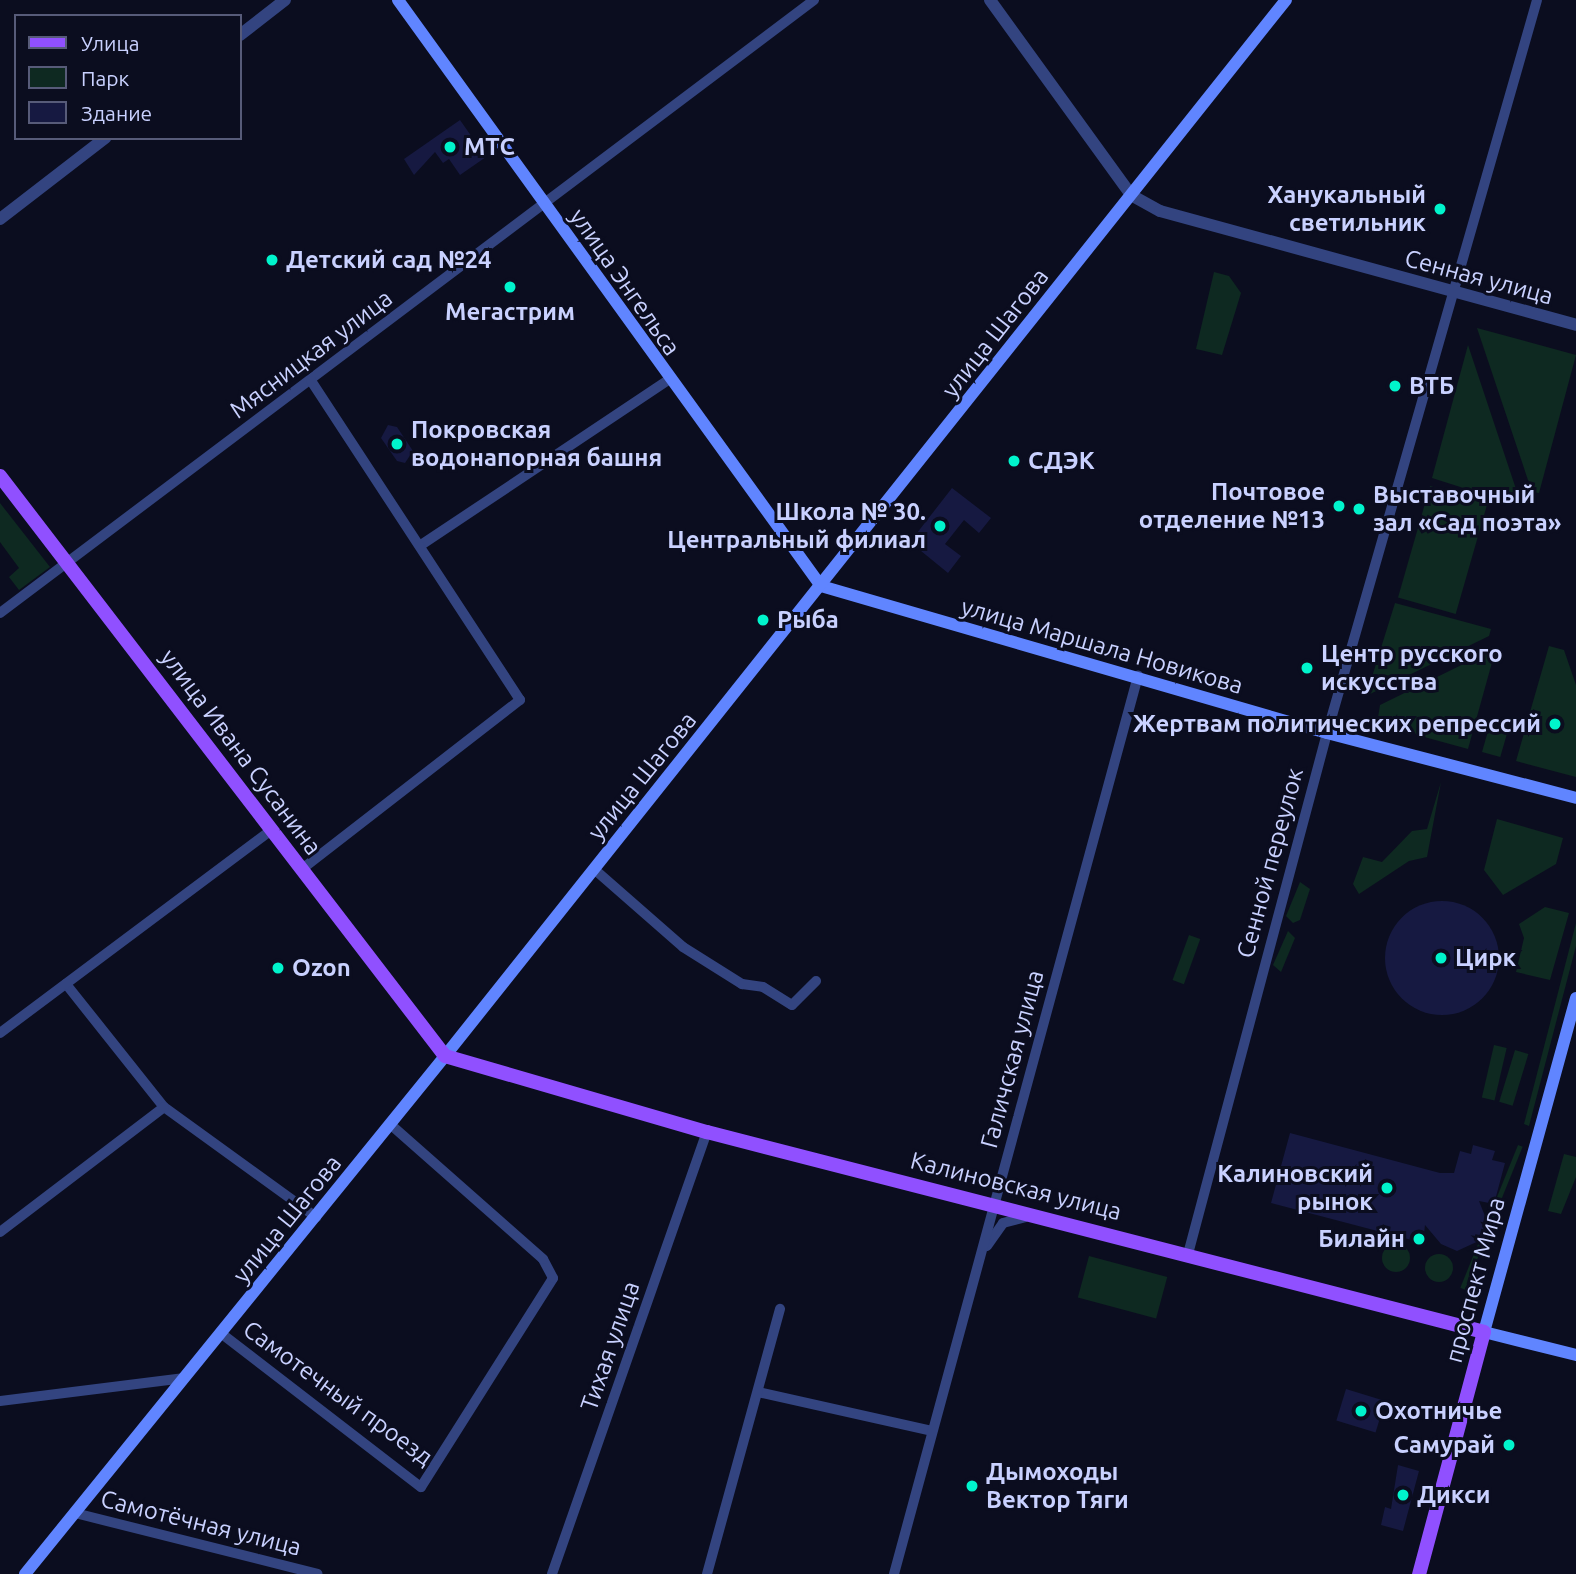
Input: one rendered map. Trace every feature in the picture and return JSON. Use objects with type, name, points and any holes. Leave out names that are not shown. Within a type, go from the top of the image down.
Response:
[{"type":"main road","name":"улица Энгельса","points":[[398,0],[668,380],[821,586]]},
{"type":"main road","name":"улица Шагова","points":[[25,1574],[445,1056],[1286,0]]},
{"type":"main road","name":"улица Ивана Сусанина","points":[[0,476],[445,1056]]},
{"type":"main road","name":"улица Маршала Новикова","points":[[821,586],[1327,733],[1576,798]]},
{"type":"main road","name":"проспект Мира","points":[[1419,1574],[1576,998]]},
{"type":"main road","name":"Калиновская улица","points":[[445,1056],[707,1132],[1046,1215],[1576,1356]]},
{"type":"street","points":[[242,32],[285,0]]},
{"type":"street","name":"Мясницкая улица","points":[[0,614],[69,566],[814,0]]},
{"type":"street","points":[[990,0],[1131,195]]},
{"type":"street","name":"Сенной переулок","points":[[1188,1254],[1327,733],[1536,0]]},
{"type":"street","points":[[0,219],[102,140]]},
{"type":"street","name":"Сенная улица","points":[[1131,195],[1160,211],[1576,325]]},
{"type":"street","points":[[421,545],[668,380]]},
{"type":"street","points":[[302,869],[520,700],[421,545],[310,382]]},
{"type":"street","name":"Галичская улица","points":[[894,1574],[1138,676]]},
{"type":"street","points":[[0,1033],[271,830]]},
{"type":"street","points":[[594,869],[683,947],[742,984],[763,986],[792,1005],[816,981]]},
{"type":"street","points":[[66,984],[164,1107],[316,1217]]},
{"type":"street","points":[[0,1232],[164,1107]]},
{"type":"street","name":"Самотечный проезд","points":[[222,1334],[422,1487],[553,1278],[543,1259],[390,1124]]},
{"type":"street","name":"Тихая улица","points":[[552,1574],[707,1132]]},
{"type":"street","points":[[979,1262],[1003,1223],[1046,1215]]},
{"type":"street","points":[[708,1574],[780,1309]]},
{"type":"street","points":[[0,1401],[186,1378]]},
{"type":"street","points":[[758,1392],[932,1431]]},
{"type":"street","name":"Самотёчная улица","points":[[75,1513],[317,1574]]},
{"type":"green space","points":[[1214,272],[1229,276],[1241,293],[1222,355],[1196,349]]},
{"type":"green space","points":[[1477,328],[1576,355],[1539,493],[1532,492]]},
{"type":"green space","points":[[1468,345],[1520,501],[1517,505],[1432,478]]},
{"type":"green space","points":[[1430,486],[1488,503],[1456,614],[1398,598]]},
{"type":"green space","points":[[0,503],[50,567],[19,590],[9,577],[19,568],[0,542]]},
{"type":"green space","points":[[1395,603],[1491,629],[1489,636],[1366,696]]},
{"type":"green space","points":[[1549,646],[1564,650],[1576,685],[1576,777],[1516,761]]},
{"type":"green space","points":[[1496,648],[1468,749],[1377,724],[1380,705]]},
{"type":"green space","points":[[1490,724],[1508,729],[1500,757],[1482,752]]},
{"type":"green space","points":[[1441,782],[1427,857],[1409,861],[1359,894],[1353,884],[1363,857],[1382,862],[1412,831],[1427,829]]},
{"type":"green space","points":[[1497,819],[1563,838],[1556,864],[1503,895],[1484,870]]},
{"type":"green space","points":[[1300,882],[1310,889],[1300,920],[1293,923],[1286,916]]},
{"type":"green space","points":[[1545,907],[1569,913],[1550,980],[1516,972],[1524,938],[1519,924]]},
{"type":"green space","points":[[1576,923],[1576,946],[1529,1126],[1524,1124]]},
{"type":"green space","points":[[1288,931],[1295,938],[1281,972],[1273,965]]},
{"type":"green space","points":[[1189,935],[1200,939],[1184,984],[1173,980]]},
{"type":"green space","points":[[1494,1045],[1507,1048],[1495,1101],[1482,1098]]},
{"type":"green space","points":[[1515,1050],[1528,1054],[1513,1106],[1499,1102]]},
{"type":"green space","points":[[1518,1145],[1523,1147],[1465,1290],[1460,1288]]},
{"type":"green space","points":[[1564,1154],[1576,1157],[1576,1177],[1561,1214],[1548,1211]]},
{"type":"green space","points":[[1396,1244],[1406,1248],[1410,1258],[1406,1268],[1396,1272],[1386,1268],[1382,1258],[1386,1248]]},
{"type":"green space","points":[[1439,1254],[1449,1258],[1453,1268],[1449,1278],[1439,1282],[1429,1278],[1425,1268],[1429,1258]]},
{"type":"green space","points":[[1089,1256],[1167,1277],[1156,1318],[1078,1298]]},
{"type":"building","name":"МТС","points":[[460,120],[486,157],[460,175],[449,159],[443,163],[435,152],[414,175],[404,159]]},
{"type":"building","name":"Покровская водонапорная башня","points":[[388,425],[397,427],[413,451],[405,463],[397,461],[381,438]]},
{"type":"building","name":"Школа № 30. Центральный филиал","points":[[952,488],[991,518],[979,533],[964,520],[945,544],[961,556],[948,573],[910,542]]},
{"type":"building","name":"Цирк","points":[[1442,901],[1464,905],[1482,918],[1495,936],[1499,958],[1495,980],[1482,998],[1464,1011],[1442,1015],[1420,1011],[1402,998],[1389,980],[1385,958],[1389,936],[1402,918],[1420,905]]},
{"type":"building","name":"Калиновский рынок","points":[[1290,1133],[1440,1173],[1454,1173],[1460,1151],[1471,1154],[1473,1145],[1495,1151],[1492,1160],[1505,1163],[1494,1204],[1479,1201],[1487,1221],[1483,1239],[1457,1251],[1441,1244],[1425,1225],[1423,1243],[1271,1203]]},
{"type":"building","name":"Охотничье","points":[[1346,1389],[1385,1401],[1376,1433],[1336,1421]]},
{"type":"building","name":"Дикси","points":[[1398,1465],[1419,1471],[1403,1531],[1381,1525],[1385,1507],[1391,1509]]},
{"type":"place","name":"МТС","points":[[450,147]]},
{"type":"place","name":"Ханукальный светильник","points":[[1440,209]]},
{"type":"place","name":"Детский сад №24","points":[[272,260]]},
{"type":"place","name":"Мегастрим","points":[[510,287]]},
{"type":"place","name":"ВТБ","points":[[1395,386]]},
{"type":"place","name":"Покровская водонапорная башня","points":[[397,444]]},
{"type":"place","name":"СДЭК","points":[[1014,461]]},
{"type":"place","name":"Почтовое отделение №13","points":[[1339,506]]},
{"type":"place","name":"Выставочный зал «Сад поэта»","points":[[1359,509]]},
{"type":"place","name":"Школа № 30. Центральный филиал","points":[[940,526]]},
{"type":"place","name":"Рыба","points":[[763,620]]},
{"type":"place","name":"Центр русского искусства","points":[[1307,668]]},
{"type":"place","name":"Жертвам политических репрессий","points":[[1555,724]]},
{"type":"place","name":"Цирк","points":[[1441,958]]},
{"type":"place","name":"Ozon","points":[[278,968]]},
{"type":"place","name":"Калиновский рынок","points":[[1387,1188]]},
{"type":"place","name":"Билайн","points":[[1419,1239]]},
{"type":"place","name":"Охотничье","points":[[1361,1411]]},
{"type":"place","name":"Самурай","points":[[1509,1445]]},
{"type":"place","name":"Дымоходы Вектор Тяги","points":[[972,1486]]},
{"type":"place","name":"Дикси","points":[[1403,1495]]}]
